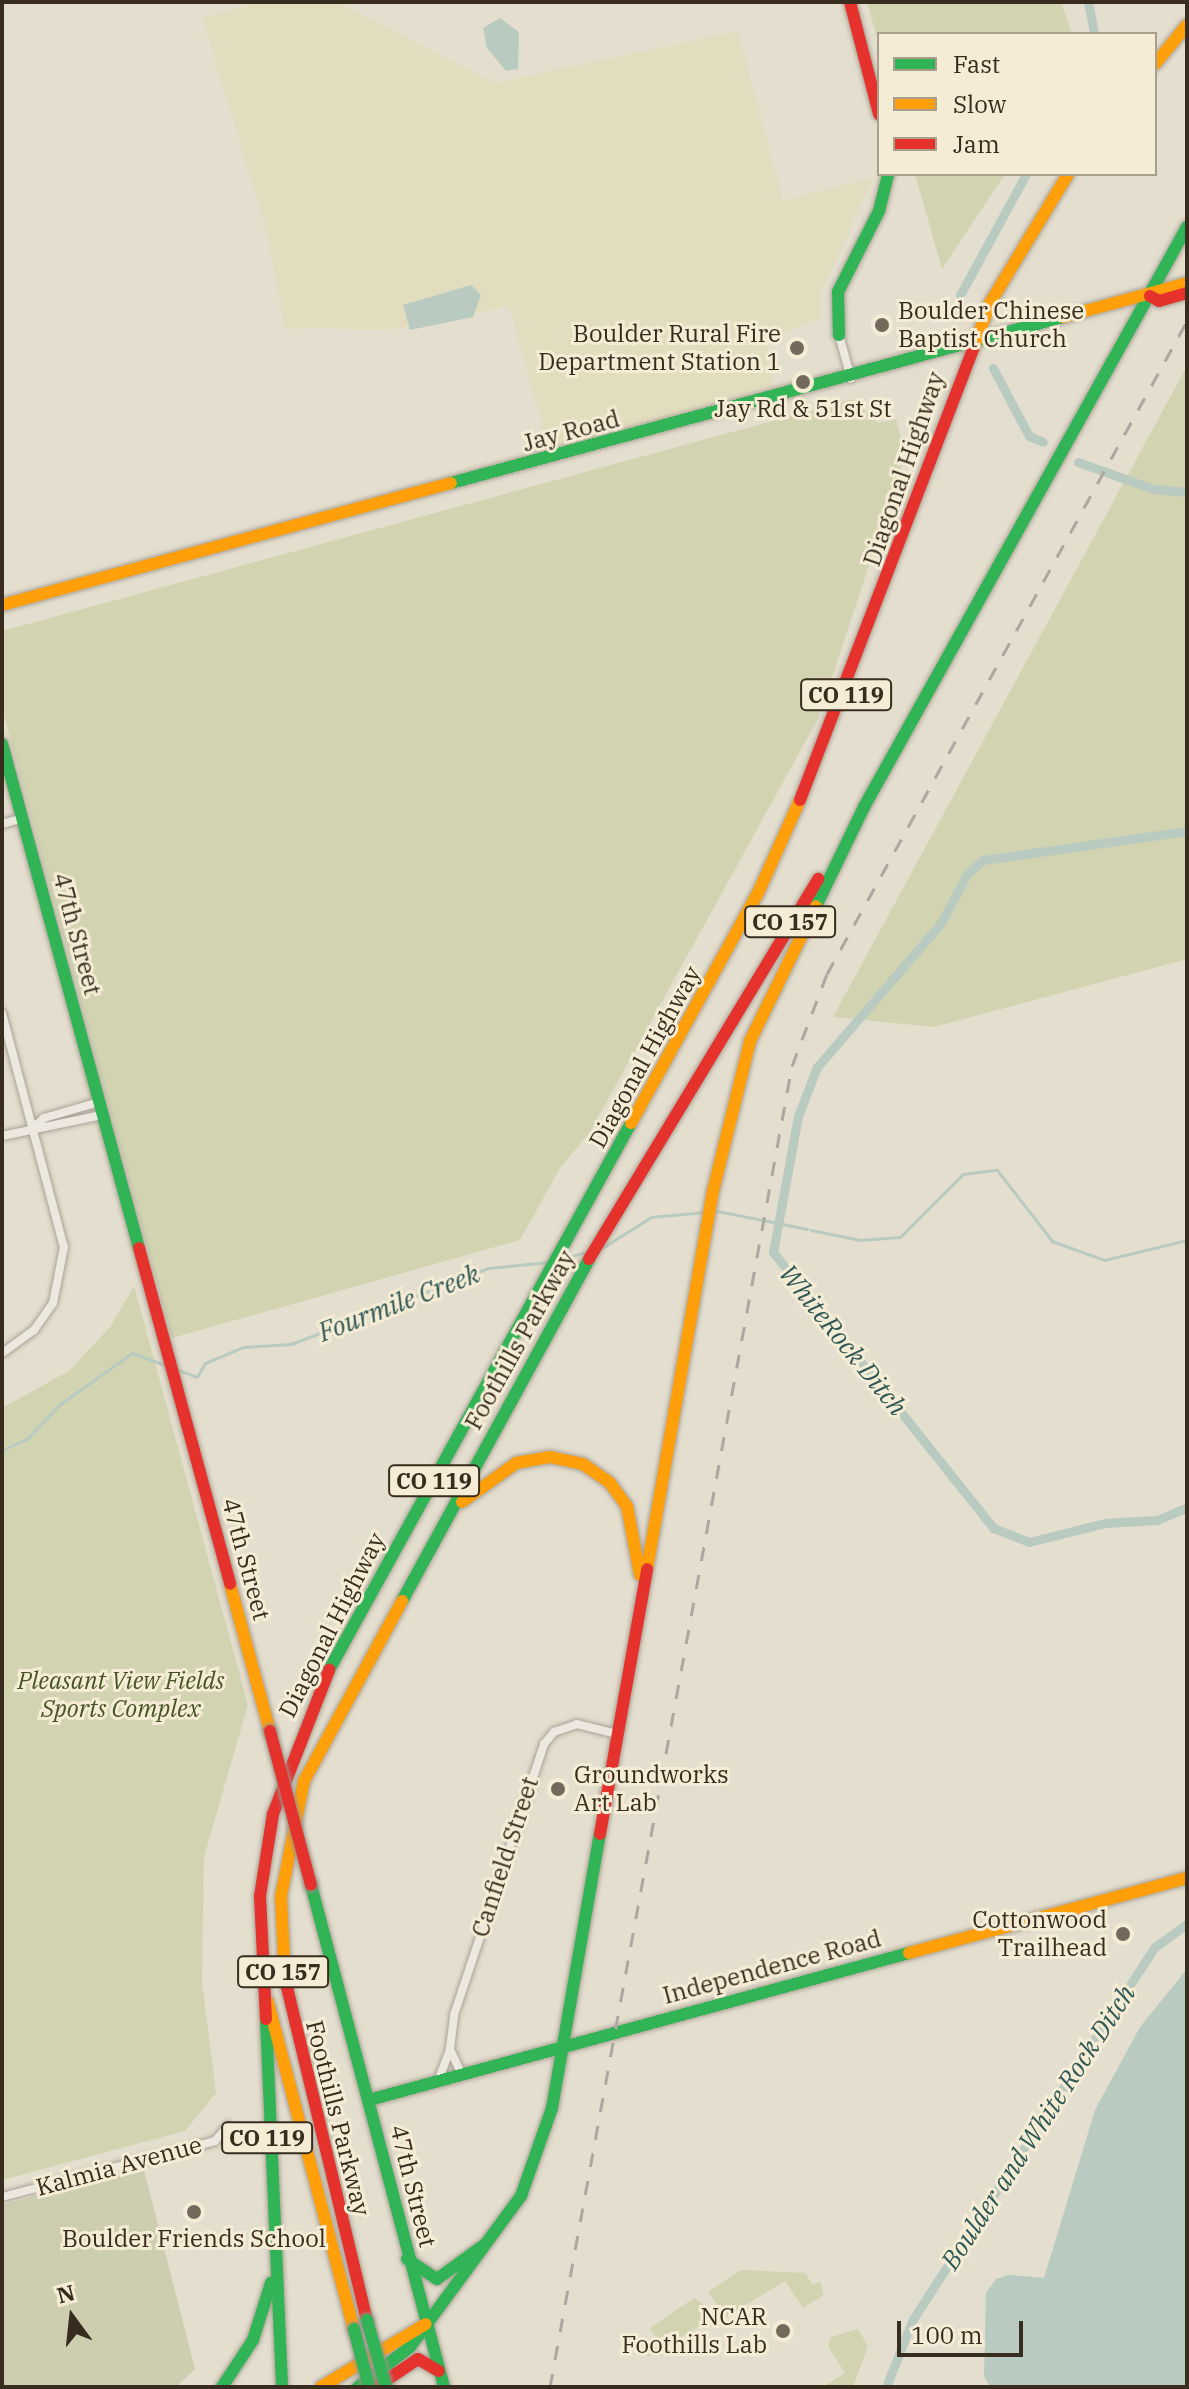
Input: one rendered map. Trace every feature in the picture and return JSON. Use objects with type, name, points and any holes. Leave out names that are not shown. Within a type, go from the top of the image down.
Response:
[{"type":"main road","points":[[850,2],[877,106]]},
{"type":"main road","points":[[1157,62],[1187,25]]},
{"type":"main road","points":[[839,335],[838,292],[879,211],[888,176]]},
{"type":"main road","name":"Diagonal Highway","points":[[260,1953],[267,1840],[294,1749],[325,1677],[741,926],[811,778],[990,303],[1067,176]]},
{"type":"main road","name":"CO 119","points":[[358,2387],[410,2347],[496,2238],[542,2142],[564,2047],[713,1191],[750,1041],[864,807],[1187,227]]},
{"type":"main road","name":"Jay Road","points":[[2,605],[851,379],[1187,283]]},
{"type":"main road","name":"Jay Road","points":[[1150,296],[1159,301],[1187,293]]},
{"type":"main road","name":"47th Street","points":[[2,744],[369,2100],[407,2259],[444,2387]]},
{"type":"main road","name":"Foothills Parkway","points":[[386,2387],[286,2001],[282,1882],[313,1758],[611,1219],[864,807]]},
{"type":"main road","points":[[449,1515],[485,1481],[516,1463],[550,1457],[583,1464],[610,1483],[627,1506],[642,1593]]},
{"type":"main road","name":"Independence Road","points":[[369,2100],[1187,1878]]},
{"type":"main road","name":"CO 119","points":[[222,2387],[260,2325],[273,2269],[260,1953]]},
{"type":"main road","name":"Foothills Parkway","points":[[260,1953],[369,2387]]},
{"type":"main road","points":[[407,2259],[437,2279],[496,2238]]},
{"type":"main road","points":[[273,2269],[282,2387]]},
{"type":"main road","points":[[321,2387],[426,2324]]},
{"type":"main road","points":[[376,2387],[418,2359],[439,2371]]},
{"type":"street","points":[[839,335],[851,379]]},
{"type":"street","points":[[2,824],[23,818]]},
{"type":"street","points":[[2,1013],[63,1236],[63,1270],[45,1316],[2,1353]]},
{"type":"street","points":[[2,1136],[34,1127],[48,1129],[100,1109]]},
{"type":"street","name":"Canfield Street","points":[[438,2081],[450,2049],[456,2007],[544,1744],[554,1732],[577,1724],[617,1734]]},
{"type":"street","points":[[450,2049],[462,2075]]},
{"type":"street","name":"Kalmia Avenue","points":[[2,2197],[215,2141],[228,2126]]},
{"type":"shaded area","points":[[262,2],[338,2],[495,83],[738,31],[783,200],[873,178],[819,299],[822,318],[767,340],[774,386],[549,451],[509,306],[389,330],[284,328],[267,233],[202,18]]},
{"type":"shaded area","points":[[500,18],[519,32],[518,69],[506,71],[487,48],[483,28]]},
{"type":"shaded area","points":[[471,285],[481,295],[473,317],[410,330],[403,305]]},
{"type":"shaded area","points":[[1187,1969],[1187,2387],[990,2387],[984,2376],[986,2293],[996,2279],[1009,2275],[1044,2278],[1095,2110],[1140,2027]]},
{"type":"green space","points":[[867,2],[1061,2],[1071,32],[877,32],[877,38]]},
{"type":"green space","points":[[916,176],[1004,176],[942,269]]},
{"type":"green space","points":[[1187,366],[1187,959],[934,1027],[833,1017]]},
{"type":"green space","points":[[853,399],[878,423],[896,419],[905,456],[819,717],[590,1132],[560,1168],[520,1240],[172,1338],[2,708],[2,631]]},
{"type":"green space","name":"Pleasant View Fields Sports Complex","points":[[134,1286],[248,1705],[204,1857],[202,1982],[216,2093],[185,2131],[2,2180],[2,1408],[69,1371],[110,1327]]},
{"type":"green space","points":[[143,2166],[195,2369],[176,2387],[2,2387],[2,2205]]},
{"type":"green space","points":[[741,2270],[805,2273],[813,2285],[820,2281],[824,2295],[803,2308],[785,2281],[726,2317],[708,2292]]},
{"type":"green space","points":[[694,2298],[711,2309],[708,2321],[648,2357],[640,2344],[658,2341],[650,2328]]},
{"type":"green space","points":[[858,2329],[868,2346],[853,2387],[823,2387],[845,2373],[828,2346],[831,2337]]},
{"type":"waterway","name":"WhiteRock Ditch","points":[[1088,2],[1094,32]]},
{"type":"waterway","name":"WhiteRock Ditch","points":[[960,316],[960,295],[1025,176]]},
{"type":"waterway","name":"WhiteRock Ditch","points":[[993,368],[1029,436],[1043,442]]},
{"type":"waterway","name":"WhiteRock Ditch","points":[[1078,462],[1153,489],[1187,492]]},
{"type":"waterway","name":"WhiteRock Ditch","points":[[1187,831],[983,860],[967,874],[941,923],[817,1067],[798,1116],[773,1252],[993,1528],[1029,1542],[1105,1523],[1157,1520],[1187,1507]]},
{"type":"waterway","name":"Fourmile Creek","points":[[811,1230],[860,1240],[900,1237],[963,1174],[997,1170],[1052,1241],[1104,1260],[1187,1240]]},
{"type":"waterway","name":"Fourmile Creek","points":[[717,1211],[807,1229]]},
{"type":"waterway","name":"Fourmile Creek","points":[[602,1248],[651,1217],[705,1212]]},
{"type":"waterway","name":"Fourmile Creek","points":[[564,1258],[587,1252]]},
{"type":"waterway","name":"Fourmile Creek","points":[[176,1369],[197,1377],[205,1363],[243,1347],[291,1344],[488,1268],[549,1262]]},
{"type":"waterway","name":"Fourmile Creek","points":[[2,1450],[27,1439],[59,1405],[132,1353],[165,1365]]},
{"type":"waterway","name":"Boulder and White Rock Ditch","points":[[886,2387],[913,2319],[1155,1947],[1187,1924]]},
{"type":"railway","points":[[550,2387],[792,1066],[827,974],[1187,321]]},
{"type":"traffic: fast","points":[[839,335],[838,292],[879,211],[888,176]]},
{"type":"traffic: fast","points":[[816,906],[864,807],[1187,227]]},
{"type":"traffic: fast","points":[[451,483],[1063,317]]},
{"type":"traffic: fast","points":[[2,744],[139,1248]]},
{"type":"traffic: fast","points":[[329,1670],[631,1123]]},
{"type":"traffic: fast","points":[[402,1601],[589,1259]]},
{"type":"traffic: fast","points":[[358,2387],[410,2347],[521,2196],[552,2108],[600,1834]]},
{"type":"traffic: fast","points":[[311,1885],[444,2387]]},
{"type":"traffic: fast","points":[[369,2100],[909,1953]]},
{"type":"traffic: fast","points":[[266,2019],[282,2387]]},
{"type":"traffic: fast","points":[[407,2259],[437,2279],[484,2245]]},
{"type":"traffic: fast","points":[[222,2387],[253,2340],[271,2283]]},
{"type":"traffic: fast","points":[[367,2320],[386,2387]]},
{"type":"traffic: fast","points":[[354,2329],[369,2387]]},
{"type":"traffic: slow","points":[[1157,62],[1187,25]]},
{"type":"traffic: slow","points":[[974,347],[990,303],[1067,176]]},
{"type":"traffic: slow","points":[[1063,317],[1187,283]]},
{"type":"traffic: slow","points":[[2,605],[451,483]]},
{"type":"traffic: slow","points":[[631,1123],[758,893],[800,800]]},
{"type":"traffic: slow","points":[[647,1569],[713,1191],[750,1041],[816,906]]},
{"type":"traffic: slow","points":[[462,1502],[516,1463],[550,1457],[583,1464],[610,1483],[627,1506],[640,1575]]},
{"type":"traffic: slow","points":[[230,1584],[270,1731]]},
{"type":"traffic: slow","points":[[285,1979],[281,1896],[304,1781],[402,1601]]},
{"type":"traffic: slow","points":[[909,1953],[1187,1878]]},
{"type":"traffic: slow","points":[[268,2002],[354,2329]]},
{"type":"traffic: slow","points":[[321,2387],[426,2324]]},
{"type":"traffic: jam","points":[[850,2],[877,106]]},
{"type":"traffic: jam","points":[[1150,296],[1159,301],[1187,293]]},
{"type":"traffic: jam","points":[[800,800],[974,347]]},
{"type":"traffic: jam","points":[[589,1259],[818,879]]},
{"type":"traffic: jam","points":[[139,1248],[230,1584]]},
{"type":"traffic: jam","points":[[600,1834],[647,1569]]},
{"type":"traffic: jam","points":[[266,2019],[260,1896],[273,1814],[329,1670]]},
{"type":"traffic: jam","points":[[270,1731],[311,1885]]},
{"type":"traffic: jam","points":[[285,1979],[367,2320]]},
{"type":"traffic: jam","points":[[376,2387],[418,2359],[439,2371]]},
{"type":"place","name":"Boulder Chinese Baptist Church","points":[[882,325]]},
{"type":"place","name":"Boulder Rural Fire Department Station 1","points":[[797,348]]},
{"type":"place","name":"Jay Rd & 51st St","points":[[803,382]]},
{"type":"place","name":"Groundworks Art Lab","points":[[558,1789]]},
{"type":"place","name":"Cottonwood Trailhead","points":[[1123,1934]]},
{"type":"place","name":"Boulder Friends School","points":[[194,2212]]},
{"type":"place","name":"NCAR Foothills Lab","points":[[783,2331]]}]
